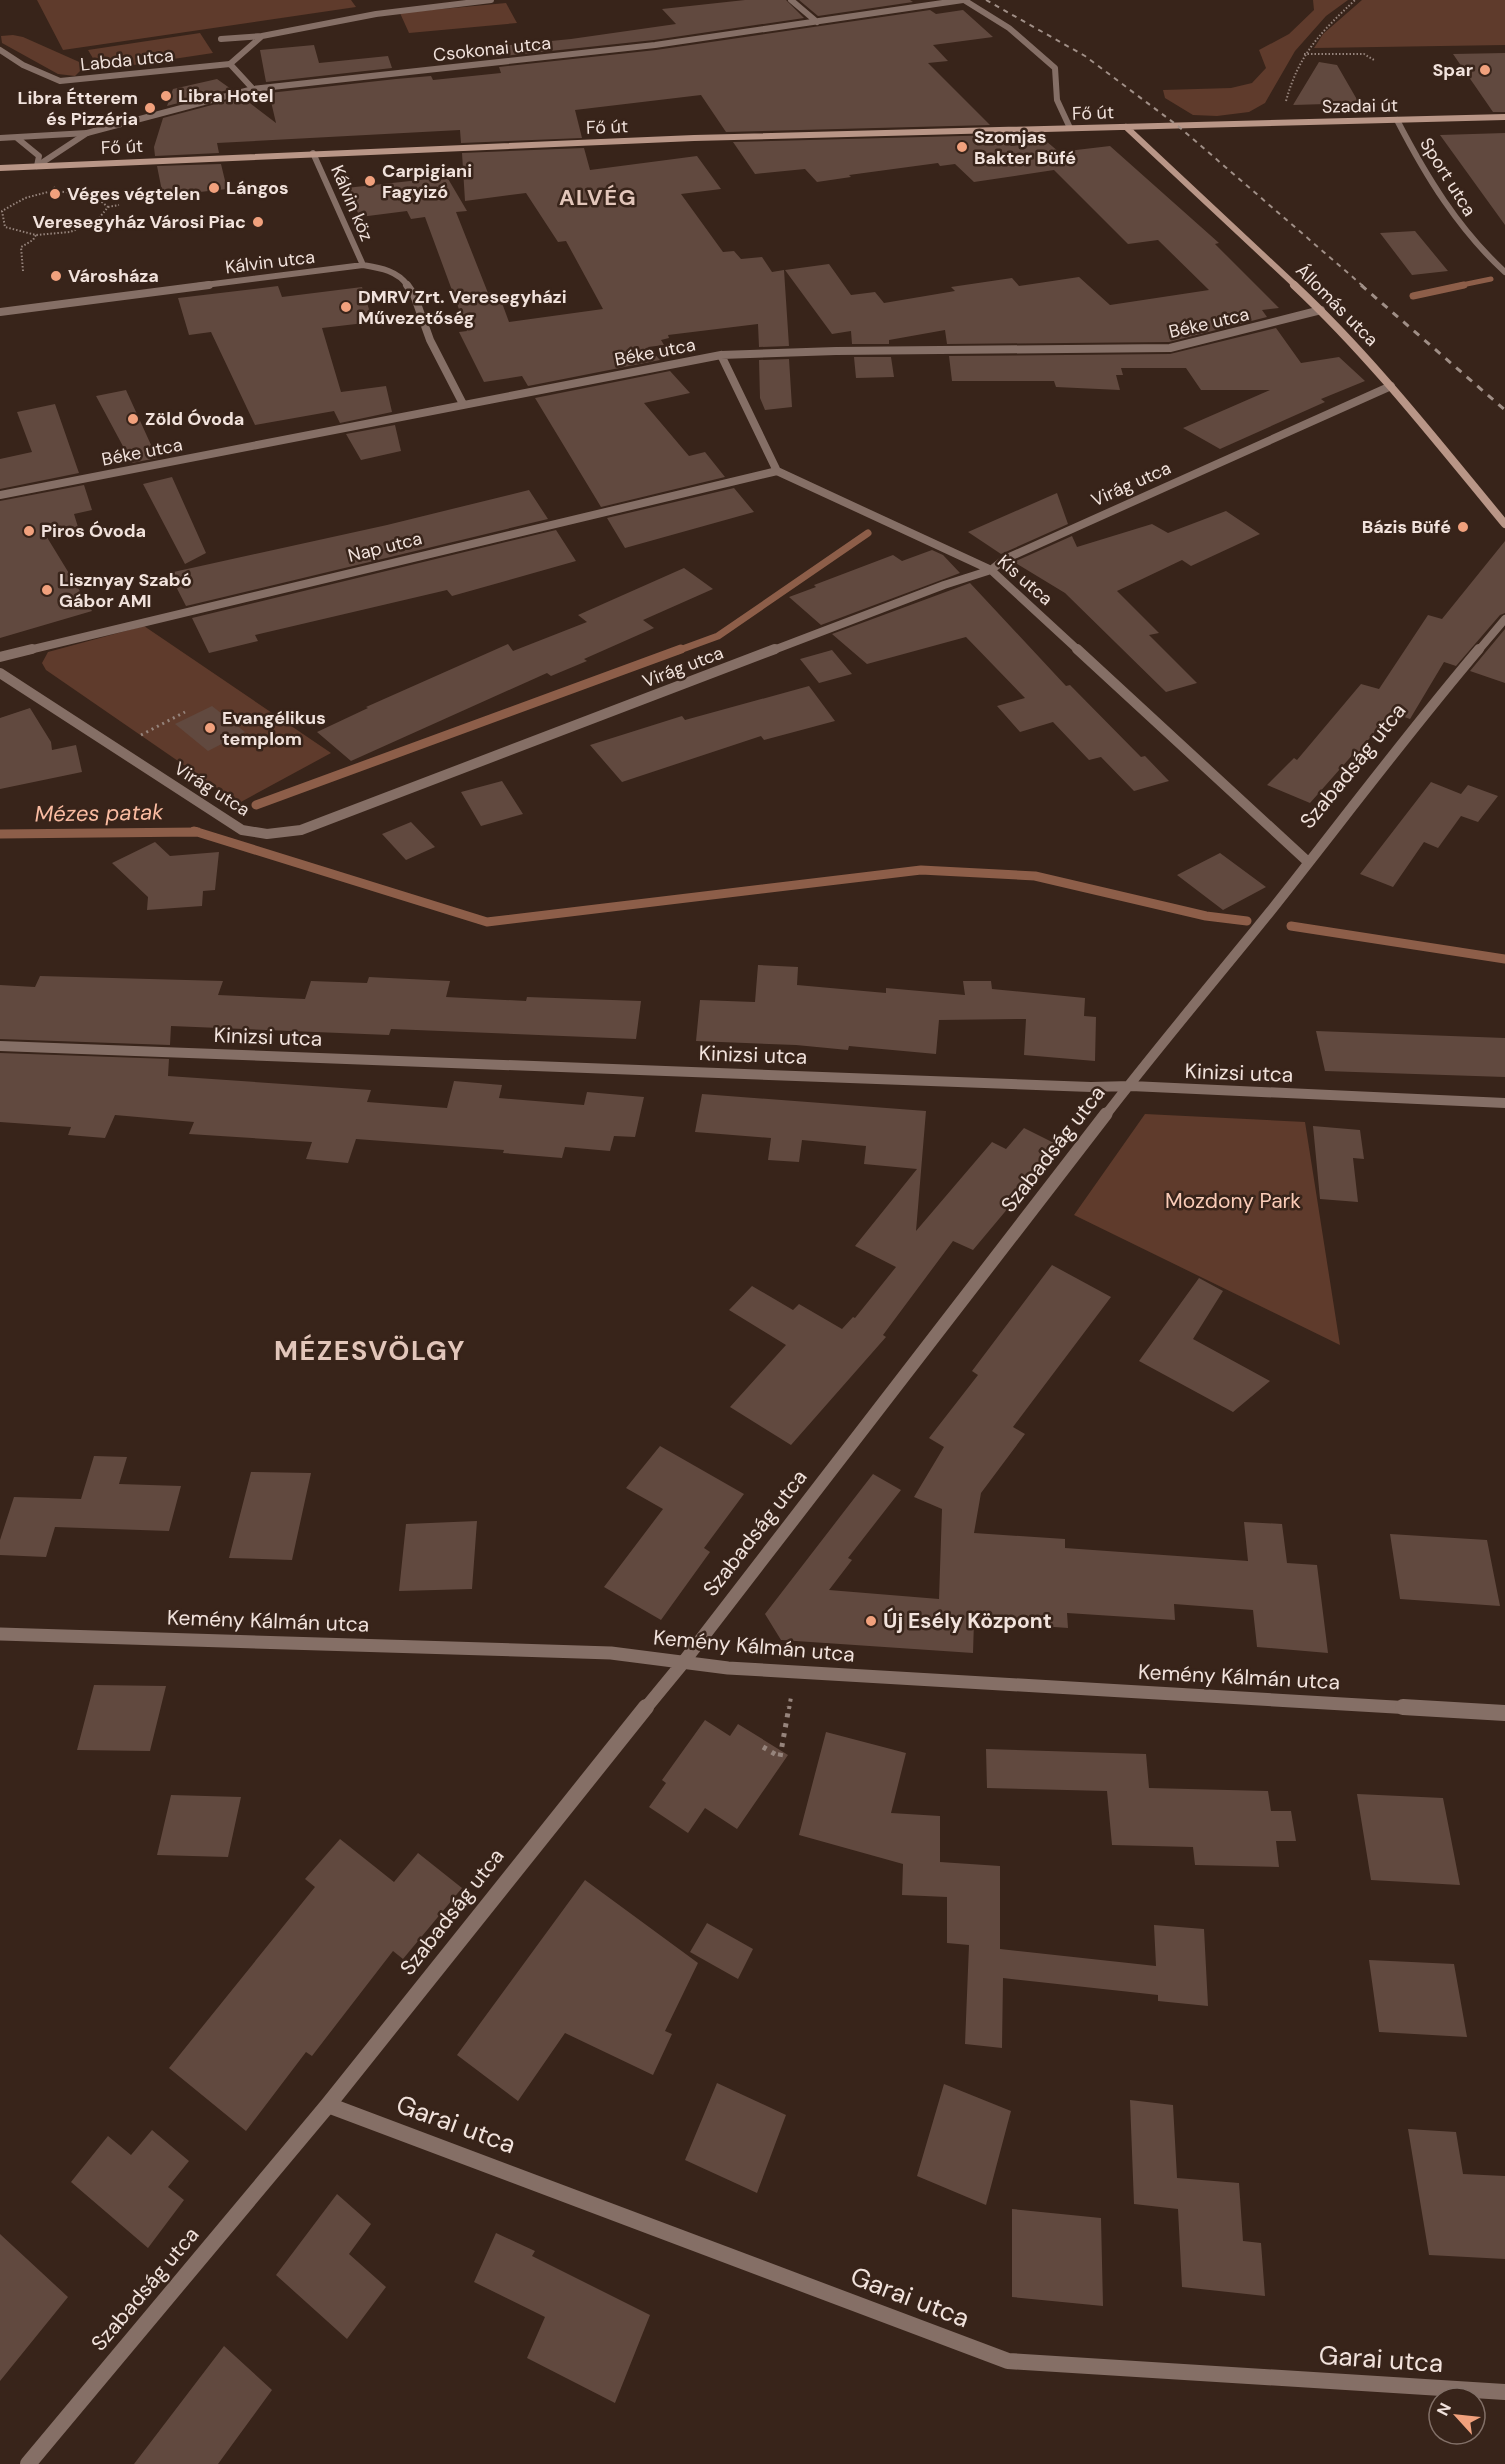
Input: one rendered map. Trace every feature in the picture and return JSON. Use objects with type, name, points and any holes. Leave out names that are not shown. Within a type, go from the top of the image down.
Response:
[{"type":"main road","name":"Szadai út","points":[[1216,124],[1505,117]]},
{"type":"main road","name":"Fő út","points":[[0,168],[694,138],[1216,124]]},
{"type":"main road","name":"Állomás utca","points":[[1126,127],[1321,310],[1391,386],[1505,524]]},
{"type":"street","points":[[220,39],[262,36],[303,26],[395,10],[491,0]]},
{"type":"street","points":[[791,0],[817,22]]},
{"type":"street","points":[[964,0],[1010,28],[1055,68],[1058,100],[1070,128]]},
{"type":"street","name":"Csokonai utca","points":[[37,166],[87,133],[253,89],[631,48],[964,0]]},
{"type":"street","points":[[253,89],[230,64],[262,36]]},
{"type":"street","name":"Labda utca","points":[[0,51],[23,65],[60,81],[230,64]]},
{"type":"street","name":"Sport utca","points":[[1397,120],[1455,221],[1488,258],[1505,272]]},
{"type":"street","points":[[0,138],[87,133]]},
{"type":"street","points":[[17,138],[39,156],[37,166]]},
{"type":"street","name":"Kálvin köz","points":[[313,153],[363,265]]},
{"type":"street","name":"Kálvin utca","points":[[0,312],[363,265],[380,268],[402,278],[414,295],[430,340],[463,404]]},
{"type":"street","name":"Béke utca","points":[[0,495],[722,355],[836,351],[1170,348],[1321,310]]},
{"type":"street","points":[[722,355],[777,471]]},
{"type":"street","name":"Virág utca","points":[[0,673],[242,830],[267,834],[301,830],[944,585],[992,570],[1005,560],[1391,386]]},
{"type":"street","name":"Kis utca","points":[[777,471],[992,570],[1307,861]]},
{"type":"street","name":"Nap utca","points":[[0,657],[777,471]]},
{"type":"street","name":"Szabadság utca","points":[[28,2464],[328,2105],[600,1762],[682,1664],[1131,1086],[1166,1037],[1268,914],[1419,720],[1505,619]]},
{"type":"street","name":"Kinizsi utca","points":[[0,1046],[1091,1087],[1131,1086],[1505,1103]]},
{"type":"street","name":"Kemény Kálmán utca","points":[[0,1634],[611,1653],[682,1664],[795,1673],[1505,1713]]},
{"type":"street","name":"Garai utca","points":[[328,2105],[454,2150],[1008,2361],[1505,2392]]},
{"type":"path","points":[[1284,123],[1292,75],[1310,43],[1355,0]]},
{"type":"path","points":[[1304,54],[1364,54],[1374,60]]},
{"type":"path","points":[[1345,54],[1348,60]]},
{"type":"path","points":[[108,207],[92,194],[52,191],[25,198],[1,211],[6,227],[36,235],[70,232],[96,222],[131,224]]},
{"type":"path","points":[[96,222],[108,207],[119,205]]},
{"type":"path","points":[[23,271],[21,247],[33,240],[36,235]]},
{"type":"path","points":[[116,748],[185,712]]},
{"type":"path","points":[[763,1748],[780,1757],[795,1673]]},
{"type":"green space","points":[[37,0],[351,0],[356,7],[63,50]]},
{"type":"green space","points":[[1313,0],[1348,0],[1326,16],[1295,51],[1265,103],[1249,112],[1217,116],[1193,115],[1165,98],[1163,90],[1231,88],[1252,83],[1266,68],[1259,50],[1289,34],[1314,10]]},
{"type":"green space","points":[[1362,0],[1505,0],[1505,45],[1314,48],[1323,34]]},
{"type":"green space","points":[[506,3],[517,23],[409,33],[400,13]]},
{"type":"green space","points":[[200,33],[213,53],[100,70],[88,50]]},
{"type":"green space","points":[[1,36],[23,37],[86,65],[75,76],[58,74],[2,43]]},
{"type":"green space","points":[[144,626],[331,753],[239,803],[46,670],[42,663],[48,652]]},
{"type":"green space","name":"Mozdony Park","points":[[1145,1114],[1305,1122],[1340,1345],[1074,1215]]},
{"type":"building","points":[[745,0],[786,0],[804,18],[654,40],[494,57],[489,47],[571,39],[676,24],[662,9]]},
{"type":"building","points":[[799,0],[910,0],[913,2],[818,16]]},
{"type":"building","points":[[930,10],[936,14],[963,10],[993,37],[933,45],[948,61],[928,63],[990,125],[726,132],[701,95],[575,110],[582,138],[461,143],[460,130],[217,143],[219,153],[155,156],[154,147],[163,118],[242,97],[276,123],[269,93],[396,79],[431,76],[433,80],[501,73],[499,67],[656,50]]},
{"type":"building","points":[[314,45],[319,63],[388,56],[392,68],[266,82],[260,50]]},
{"type":"building","name":"Spar","points":[[1505,53],[1505,112],[1493,112],[1453,54]]},
{"type":"building","points":[[1319,62],[1337,65],[1359,103],[1293,105]]},
{"type":"building","points":[[217,79],[231,89],[167,106],[173,89]]},
{"type":"building","points":[[1505,133],[1505,225],[1440,135]]},
{"type":"building","points":[[1000,135],[1011,146],[1046,141],[1059,152],[1110,146],[1219,243],[1215,244],[1279,308],[1262,310],[1267,317],[1169,342],[947,344],[945,330],[889,340],[889,344],[852,344],[851,331],[832,334],[785,270],[829,264],[851,295],[875,292],[884,303],[955,291],[951,287],[1012,278],[1019,286],[1079,277],[1110,305],[1209,290],[1158,240],[1128,244],[1054,170],[974,182],[955,164],[940,166],[938,163],[849,175],[851,177],[817,182],[805,169],[755,174],[733,142]]},
{"type":"building","points":[[584,148],[590,170],[697,156],[721,189],[681,194],[723,252],[734,251],[741,259],[762,257],[772,272],[784,270],[789,346],[759,347],[758,324],[668,335],[669,338],[661,340],[664,345],[648,347],[660,360],[528,386],[522,376],[484,382],[459,332],[467,331],[425,217],[411,219],[407,211],[360,217],[346,188],[447,177],[467,211],[456,212],[488,293],[492,292],[496,304],[502,303],[509,322],[603,309],[566,241],[558,242],[526,193],[465,201],[462,153]]},
{"type":"building","points":[[221,164],[227,189],[163,196],[157,166]]},
{"type":"building","points":[[1415,231],[1448,271],[1412,275],[1380,233]]},
{"type":"building","points":[[278,286],[282,297],[362,287],[373,322],[322,328],[341,392],[386,386],[392,412],[340,423],[334,411],[255,425],[211,332],[189,335],[178,298]]},
{"type":"building","points":[[1276,328],[1301,363],[1339,357],[1365,381],[1321,399],[1325,402],[1220,449],[1183,428],[1270,390],[1201,390],[1186,368],[1121,368],[1123,375],[1116,375],[1120,390],[1056,387],[1054,381],[952,381],[949,356],[1170,354]]},
{"type":"building","points":[[854,357],[891,357],[894,377],[856,378]]},
{"type":"building","points":[[789,359],[792,407],[765,410],[760,398],[759,360]]},
{"type":"building","points":[[670,371],[690,393],[644,403],[689,456],[705,452],[725,477],[601,507],[535,398]]},
{"type":"building","points":[[126,390],[157,458],[132,463],[96,396]]},
{"type":"building","points":[[55,404],[79,473],[0,489],[0,459],[32,452],[17,412]]},
{"type":"building","points":[[395,425],[401,451],[361,460],[346,434]]},
{"type":"building","points":[[172,477],[206,553],[185,564],[143,484]]},
{"type":"building","points":[[84,485],[92,510],[74,514],[78,527],[45,534],[92,611],[0,638],[0,501]]},
{"type":"building","points":[[734,488],[754,512],[625,548],[607,518]]},
{"type":"building","points":[[529,490],[548,519],[186,606],[169,573],[387,525]]},
{"type":"building","points":[[1057,493],[1068,524],[1001,554],[968,532]]},
{"type":"building","points":[[1226,511],[1260,534],[1191,566],[1182,560],[1117,591],[1159,633],[1149,635],[1197,683],[1166,692],[1065,593],[1014,562],[1072,536],[1077,547],[1152,524],[1168,533]]},
{"type":"building","points":[[556,530],[576,561],[452,596],[447,590],[255,635],[258,641],[209,653],[192,618]]},
{"type":"building","points":[[1505,541],[1505,613],[1500,615],[1456,666],[1444,662],[1410,719],[1390,712],[1358,753],[1355,752],[1310,803],[1267,785],[1294,758],[1297,760],[1361,684],[1379,689],[1428,615],[1442,619]]},
{"type":"building","points":[[932,550],[943,555],[960,573],[821,625],[789,597],[893,555],[902,561]]},
{"type":"building","points":[[684,568],[713,589],[643,620],[654,628],[584,659],[587,661],[551,676],[547,673],[351,761],[317,732],[368,708],[366,707],[508,644],[513,651],[587,622],[578,615]]},
{"type":"building","points":[[970,583],[1066,686],[1070,685],[1141,757],[1145,756],[1169,781],[1134,791],[1101,757],[1089,760],[1053,722],[1020,732],[997,706],[1025,698],[966,637],[867,664],[832,634]]},
{"type":"building","points":[[1505,629],[1505,683],[1470,671]]},
{"type":"building","points":[[832,650],[852,674],[819,683],[800,659]]},
{"type":"building","points":[[809,686],[835,721],[764,740],[761,736],[622,782],[590,745],[682,716],[685,720]]},
{"type":"building","name":"Evangélikus templom","points":[[212,706],[245,732],[208,751],[175,724]]},
{"type":"building","points":[[30,708],[51,742],[52,750],[76,745],[82,772],[0,789],[0,718]]},
{"type":"building","points":[[502,781],[523,814],[481,826],[461,792]]},
{"type":"building","points":[[1431,782],[1461,794],[1468,785],[1498,796],[1478,822],[1461,816],[1438,848],[1424,842],[1393,887],[1360,874]]},
{"type":"building","points":[[411,822],[435,847],[406,860],[382,834]]},
{"type":"building","points":[[155,842],[170,856],[219,852],[215,890],[203,891],[202,906],[147,910],[148,897],[112,863]]},
{"type":"building","points":[[1220,853],[1266,887],[1223,910],[1177,875]]},
{"type":"building","points":[[758,965],[798,967],[797,985],[886,993],[886,988],[965,995],[963,981],[991,981],[992,989],[1085,998],[1084,1016],[1096,1017],[1095,1061],[1024,1055],[1026,1019],[939,1020],[936,1054],[849,1046],[848,1050],[796,1045],[696,1041],[700,1000],[755,1002]]},
{"type":"building","points":[[40,976],[223,981],[218,995],[305,999],[311,981],[367,983],[369,977],[450,981],[446,997],[526,1001],[527,997],[641,1001],[636,1039],[391,1029],[389,1035],[171,1026],[170,1045],[0,1039],[0,985],[35,987]]},
{"type":"building","points":[[1316,1031],[1505,1038],[1505,1077],[1325,1071]]},
{"type":"building","points":[[0,1053],[169,1059],[168,1076],[371,1090],[367,1102],[447,1108],[454,1081],[502,1085],[499,1098],[584,1105],[587,1092],[644,1097],[635,1137],[614,1136],[610,1151],[565,1147],[562,1158],[503,1153],[504,1150],[356,1139],[348,1163],[306,1159],[312,1142],[189,1134],[194,1122],[115,1115],[105,1138],[68,1135],[71,1127],[0,1122]]},
{"type":"building","points":[[702,1094],[926,1111],[916,1231],[992,1142],[1006,1149],[1024,1128],[1060,1146],[973,1250],[953,1241],[883,1335],[886,1337],[791,1445],[730,1407],[786,1345],[729,1310],[752,1286],[793,1310],[799,1304],[842,1329],[853,1317],[855,1318],[896,1267],[855,1246],[917,1169],[864,1164],[866,1146],[802,1140],[799,1162],[768,1160],[771,1138],[695,1132]]},
{"type":"building","points":[[1313,1126],[1360,1130],[1364,1159],[1353,1158],[1358,1202],[1320,1199]]},
{"type":"building","points":[[1052,1265],[1111,1297],[1013,1427],[1025,1434],[981,1493],[974,1533],[1065,1539],[1065,1548],[1248,1561],[1244,1522],[1282,1524],[1287,1563],[1317,1565],[1328,1653],[1257,1647],[1253,1610],[1174,1604],[1175,1620],[1067,1613],[1068,1628],[974,1621],[973,1653],[781,1640],[765,1614],[873,1474],[901,1490],[848,1558],[852,1560],[829,1590],[939,1599],[942,1509],[914,1497],[944,1447],[929,1438],[978,1375],[972,1371]]},
{"type":"building","points":[[1199,1278],[1223,1291],[1193,1339],[1270,1381],[1233,1412],[1139,1361]]},
{"type":"building","points":[[660,1446],[744,1494],[704,1548],[710,1552],[661,1620],[604,1587],[663,1509],[626,1488]]},
{"type":"building","points":[[94,1456],[127,1457],[119,1484],[181,1486],[169,1531],[55,1527],[46,1557],[0,1555],[0,1540],[14,1497],[81,1499]]},
{"type":"building","points":[[251,1472],[311,1473],[292,1560],[229,1558]]},
{"type":"building","points":[[477,1521],[472,1589],[399,1591],[406,1524]]},
{"type":"building","points":[[1390,1534],[1487,1540],[1500,1606],[1400,1599]]},
{"type":"building","points":[[94,1685],[166,1686],[150,1751],[77,1750]]},
{"type":"building","points":[[705,1720],[730,1736],[738,1724],[788,1755],[737,1829],[705,1808],[688,1833],[649,1807],[666,1783],[662,1780]]},
{"type":"building","points":[[826,1732],[906,1753],[891,1813],[940,1816],[940,1862],[1000,1866],[1000,1949],[1156,1966],[1154,1925],[1204,1929],[1208,2006],[1158,2001],[1158,1995],[1003,1978],[1002,2048],[965,2044],[969,1945],[947,1943],[947,1897],[902,1895],[903,1864],[799,1835]]},
{"type":"building","points":[[986,1749],[1146,1754],[1149,1788],[1268,1791],[1271,1811],[1291,1811],[1296,1841],[1276,1841],[1279,1867],[1195,1865],[1193,1847],[1112,1845],[1107,1791],[987,1788]]},
{"type":"building","points":[[1357,1794],[1443,1798],[1460,1885],[1371,1880]]},
{"type":"building","points":[[171,1795],[241,1797],[228,1857],[157,1855]]},
{"type":"building","points":[[340,1839],[394,1882],[418,1853],[462,1888],[403,1959],[393,1951],[312,2056],[306,2052],[246,2131],[169,2068],[315,1887],[305,1879]]},
{"type":"building","points":[[585,1880],[698,1963],[665,2031],[672,2034],[653,2075],[565,2033],[518,2101],[457,2055]]},
{"type":"building","points":[[707,1923],[753,1949],[738,1979],[690,1952]]},
{"type":"building","points":[[1369,1960],[1454,1964],[1467,2037],[1379,2032]]},
{"type":"building","points":[[717,2083],[786,2115],[757,2193],[685,2160]]},
{"type":"building","points":[[944,2084],[1011,2111],[986,2205],[917,2176]]},
{"type":"building","points":[[1130,2100],[1173,2105],[1177,2178],[1239,2183],[1243,2241],[1261,2243],[1265,2296],[1182,2287],[1178,2209],[1134,2204]]},
{"type":"building","points":[[1408,2129],[1456,2132],[1463,2174],[1505,2176],[1505,2259],[1429,2255]]},
{"type":"building","points":[[152,2130],[189,2161],[168,2187],[184,2200],[148,2248],[71,2182],[108,2136],[131,2155]]},
{"type":"building","points":[[337,2194],[371,2224],[349,2254],[386,2287],[347,2339],[276,2275]]},
{"type":"building","points":[[1012,2209],[1101,2218],[1103,2306],[1012,2297]]},
{"type":"building","points":[[496,2233],[535,2251],[532,2256],[650,2315],[615,2403],[527,2358],[545,2317],[474,2282]]},
{"type":"building","points":[[0,2234],[68,2297],[0,2381]]},
{"type":"building","points":[[224,2346],[272,2390],[218,2464],[134,2464]]},
{"type":"waterway","points":[[1457,286],[1491,279]]},
{"type":"waterway","points":[[1413,296],[1464,285]]},
{"type":"waterway","points":[[677,651],[718,636],[868,533]]},
{"type":"waterway","points":[[256,805],[681,649]]},
{"type":"waterway","name":"Mézes patak","points":[[0,834],[197,832]]},
{"type":"waterway","points":[[197,832],[487,922],[921,870],[1035,876],[1206,916],[1247,921]]},
{"type":"waterway","points":[[1291,926],[1505,959]]},
{"type":"railway","points":[[986,0],[1085,56],[1178,126],[1363,286]]},
{"type":"railway","points":[[1361,285],[1505,410]]},
{"type":"place","name":"Spar","points":[[1485,70]]},
{"type":"place","name":"Libra Hotel","points":[[166,96]]},
{"type":"place","name":"Libra Étterem és Pizzéria","points":[[150,108]]},
{"type":"place","name":"Szomjas Bakter Büfé","points":[[962,147]]},
{"type":"place","name":"Carpigiani Fagyizó","points":[[370,181]]},
{"type":"place","name":"Lángos","points":[[214,188]]},
{"type":"place","name":"Véges végtelen","points":[[55,194]]},
{"type":"place","name":"Veresegyház Városi Piac","points":[[258,222]]},
{"type":"place","name":"Városháza","points":[[56,276]]},
{"type":"place","name":"DMRV Zrt. Veresegyházi Művezetőség","points":[[346,307]]},
{"type":"place","name":"Zöld Óvoda","points":[[133,419]]},
{"type":"place","name":"Bázis Büfé","points":[[1463,527]]},
{"type":"place","name":"Piros Óvoda","points":[[29,531]]},
{"type":"place","name":"Lisznyay Szabó Gábor AMI","points":[[47,590]]},
{"type":"place","name":"Evangélikus templom","points":[[210,728]]},
{"type":"place","name":"Új Esély Központ","points":[[871,1621]]},
{"type":"district","name":"ALVÉG","points":[[598,197]]},
{"type":"district","name":"MÉZESVÖLGY","points":[[370,1350]]}]
